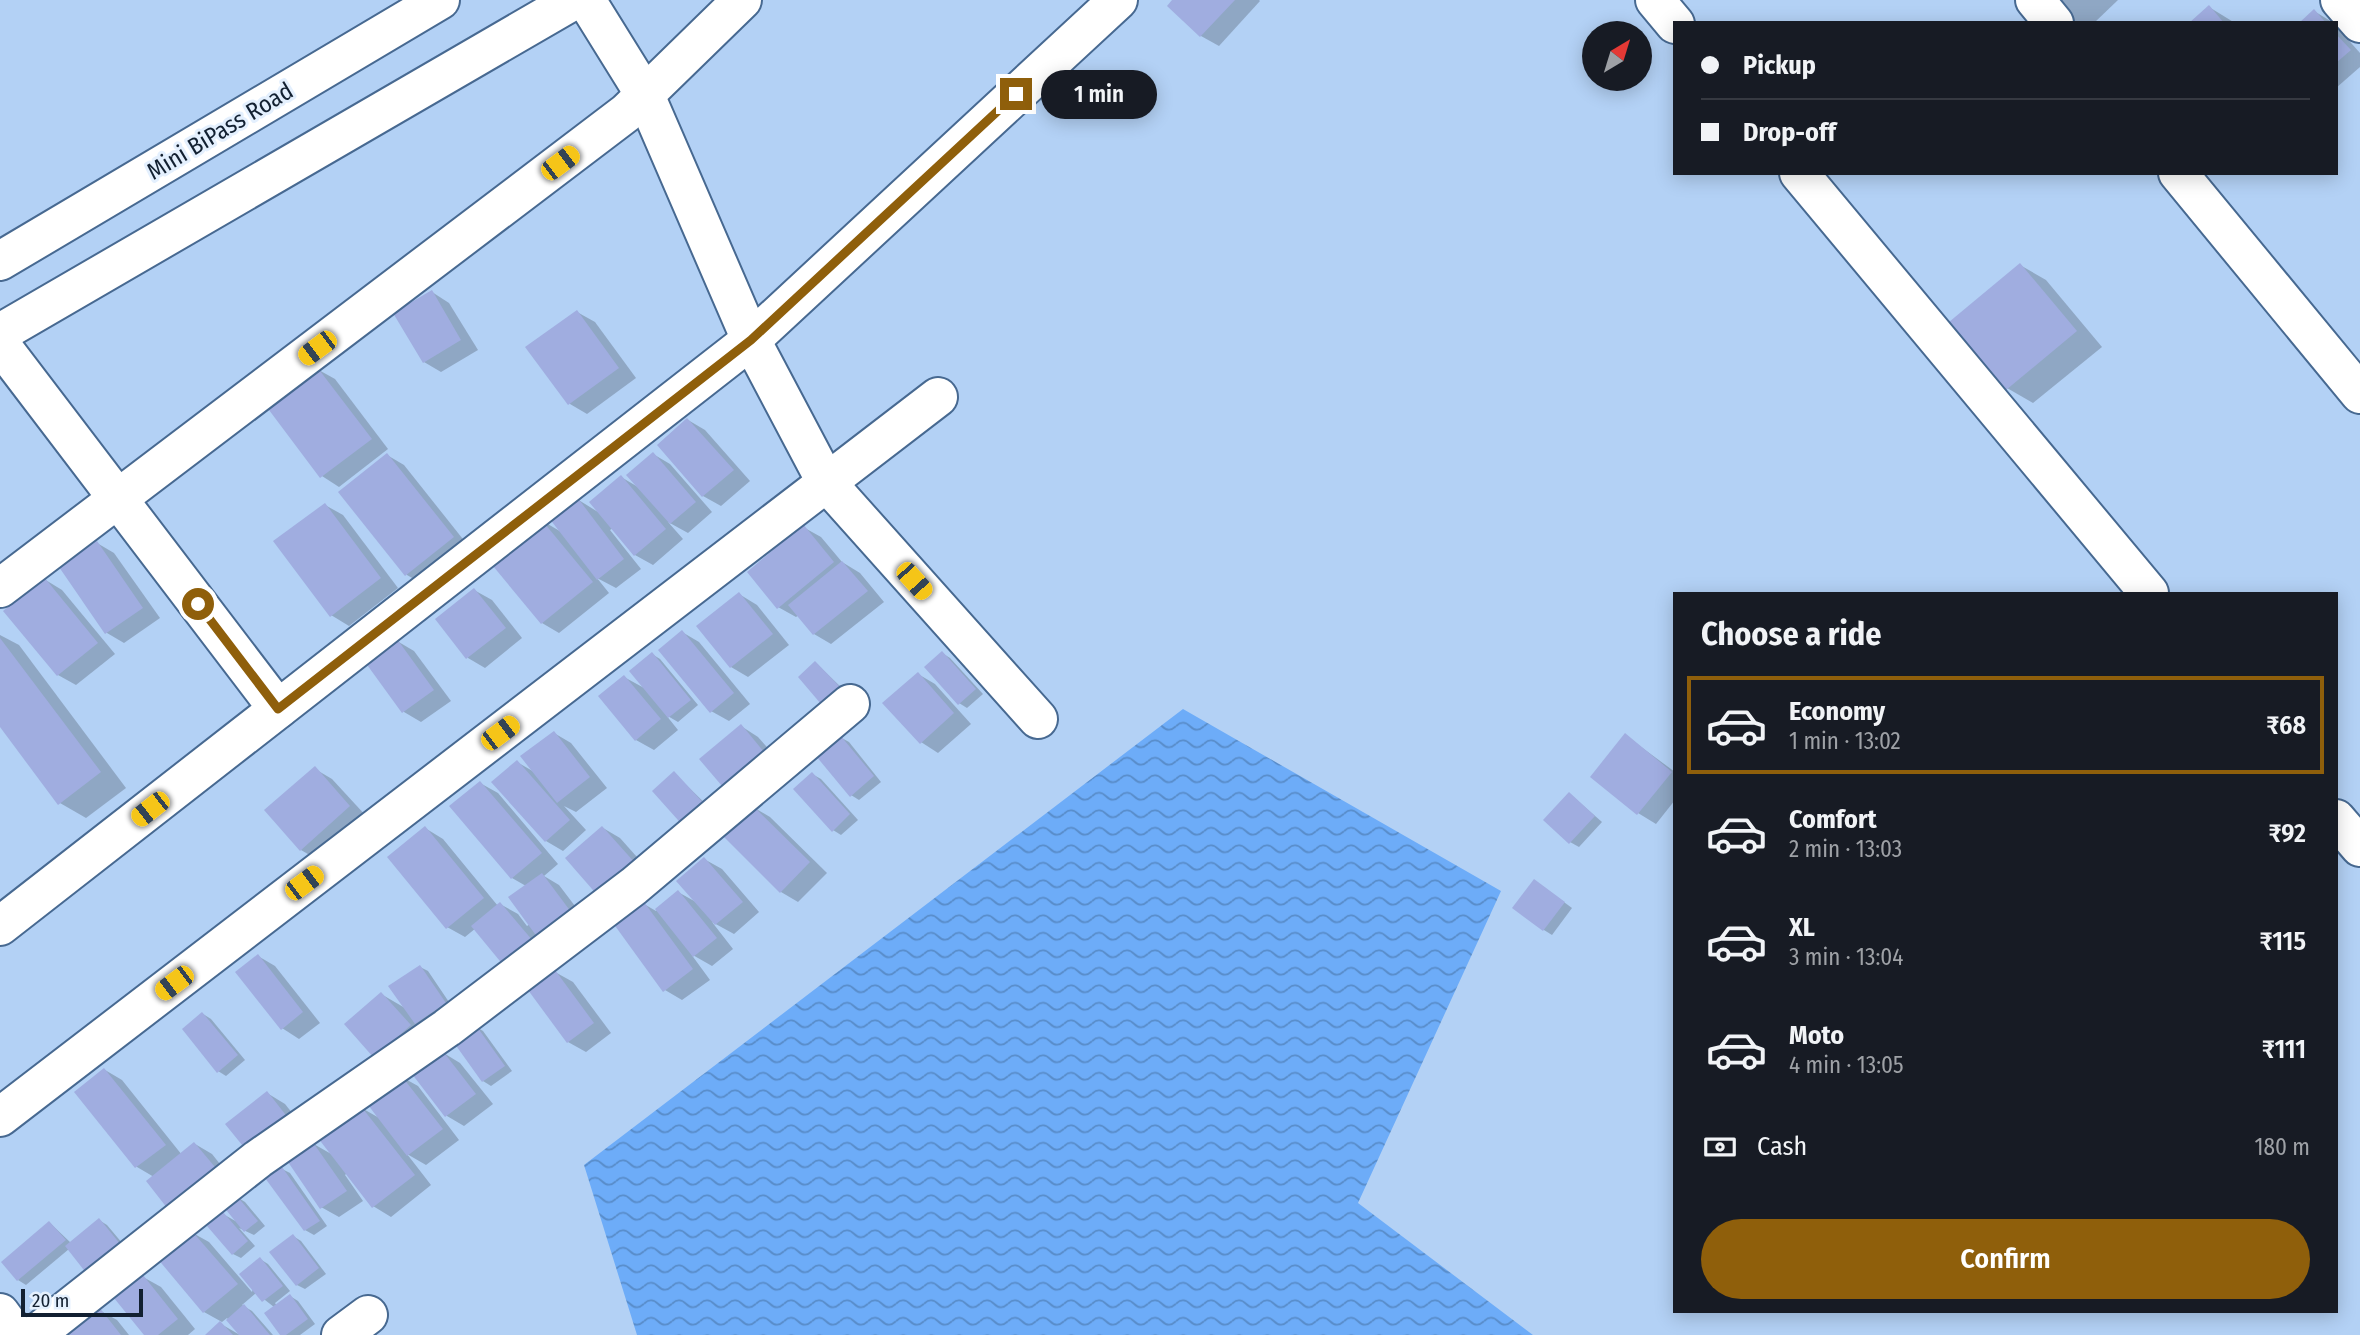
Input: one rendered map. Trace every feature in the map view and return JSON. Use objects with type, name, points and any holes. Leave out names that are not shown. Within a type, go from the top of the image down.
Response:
[{"type":"street","name":"Mini BiPass Road","points":[[0,261],[440,0]]},
{"type":"street","points":[[0,333],[574,0]]},
{"type":"street","points":[[586,0],[645,95],[751,340],[826,482],[1038,719]]},
{"type":"street","points":[[0,588],[626,113],[742,0]]},
{"type":"street","points":[[0,926],[751,340],[1118,0]]},
{"type":"street","points":[[1655,0],[1673,22]]},
{"type":"street","points":[[2035,0],[2052,21]]},
{"type":"street","points":[[2340,0],[2360,23]]},
{"type":"street","points":[[1801,175],[2148,592]]},
{"type":"street","points":[[2180,175],[2360,394]]},
{"type":"street","points":[[0,344],[278,709]]},
{"type":"street","points":[[0,1117],[938,397]]},
{"type":"street","points":[[35,1335],[258,1159],[447,1028],[634,886],[850,704]]},
{"type":"street","points":[[2338,821],[2360,847]]},
{"type":"street","points":[[0,1312],[16,1335]]},
{"type":"water","points":[[1183,709],[1501,891],[1358,1203],[1533,1335],[637,1335],[584,1165]]},
{"type":"building","points":[[1172,0],[1235,0],[1200,37],[1167,6]]},
{"type":"building","points":[[2209,5],[2222,21],[2191,21]]},
{"type":"building","points":[[2314,9],[2324,21],[2301,21]]},
{"type":"building","points":[[2338,36],[2351,50],[2338,61]]},
{"type":"building","points":[[2020,263],[2077,331],[2006,390],[1949,322]]},
{"type":"building","points":[[432,290],[461,340],[423,363],[393,313]]},
{"type":"building","points":[[577,310],[619,368],[568,405],[525,347]]},
{"type":"building","points":[[317,367],[372,439],[320,478],[266,406]]},
{"type":"building","points":[[687,418],[734,470],[702,497],[657,445]]},
{"type":"building","points":[[653,452],[696,502],[670,524],[626,475]]},
{"type":"building","points":[[387,453],[454,537],[405,576],[338,492]]},
{"type":"building","points":[[621,475],[666,529],[634,556],[589,502]]},
{"type":"building","points":[[577,497],[624,559],[597,580],[549,518]]},
{"type":"building","points":[[325,503],[381,578],[330,617],[273,541]]},
{"type":"building","points":[[540,518],[593,582],[541,624],[488,560]]},
{"type":"building","points":[[803,524],[834,562],[777,609],[747,572]]},
{"type":"building","points":[[97,541],[143,608],[105,634],[59,567]]},
{"type":"building","points":[[842,561],[868,591],[813,635],[788,605]]},
{"type":"building","points":[[44,577],[98,643],[57,676],[3,611]]},
{"type":"building","points":[[474,588],[506,628],[466,659],[435,619]]},
{"type":"building","points":[[739,592],[773,634],[730,668],[696,626]]},
{"type":"building","points":[[682,630],[734,693],[710,713],[658,650]]},
{"type":"building","points":[[0,638],[101,772],[58,805],[0,727]]},
{"type":"building","points":[[397,639],[434,690],[402,713],[365,662]]},
{"type":"building","points":[[942,651],[976,689],[958,705],[924,667]]},
{"type":"building","points":[[652,652],[691,700],[668,718],[629,671]]},
{"type":"building","points":[[815,661],[840,687],[821,704],[798,677]]},
{"type":"building","points":[[918,672],[954,713],[920,744],[882,703]]},
{"type":"building","points":[[624,675],[661,719],[635,741],[598,696]]},
{"type":"building","points":[[741,724],[769,758],[728,793],[699,759]]},
{"type":"building","points":[[554,731],[590,777],[557,803],[520,756]]},
{"type":"building","points":[[1625,733],[1672,772],[1637,815],[1590,777]]},
{"type":"building","points":[[840,735],[874,776],[850,797],[816,756]]},
{"type":"building","points":[[517,760],[570,820],[545,842],[491,782]]},
{"type":"building","points":[[315,766],[350,806],[300,851],[264,810]]},
{"type":"building","points":[[674,771],[708,808],[686,829],[652,791]]},
{"type":"building","points":[[812,772],[850,814],[832,832],[793,789]]},
{"type":"building","points":[[480,781],[542,853],[511,879],[449,806]]},
{"type":"building","points":[[1569,792],[1595,816],[1569,844],[1543,820]]},
{"type":"building","points":[[752,805],[810,862],[780,893],[722,835]]},
{"type":"building","points":[[425,826],[484,898],[446,929],[387,857]]},
{"type":"building","points":[[602,826],[636,864],[599,897],[565,858]]},
{"type":"building","points":[[704,857],[743,902],[715,925],[676,881]]},
{"type":"building","points":[[542,873],[577,920],[543,945],[508,897]]},
{"type":"building","points":[[1534,879],[1565,902],[1543,931],[1512,908]]},
{"type":"building","points":[[678,890],[717,938],[693,957],[655,909]]},
{"type":"building","points":[[500,902],[533,941],[504,966],[471,926]]},
{"type":"building","points":[[644,902],[693,969],[663,992],[613,923]]},
{"type":"building","points":[[258,954],[303,1012],[281,1030],[235,972]]},
{"type":"building","points":[[420,965],[446,1003],[415,1024],[388,986]]},
{"type":"building","points":[[555,970],[594,1023],[567,1043],[528,990]]},
{"type":"building","points":[[381,992],[411,1025],[374,1058],[344,1024]]},
{"type":"building","points":[[202,1012],[238,1055],[217,1073],[182,1029]]},
{"type":"building","points":[[475,1024],[505,1066],[482,1082],[452,1040]]},
{"type":"building","points":[[442,1050],[476,1094],[445,1117],[412,1074]]},
{"type":"building","points":[[104,1068],[166,1145],[135,1168],[74,1092]]},
{"type":"building","points":[[400,1074],[443,1129],[407,1156],[365,1101]]},
{"type":"building","points":[[267,1091],[292,1123],[251,1156],[225,1124]]},
{"type":"building","points":[[360,1105],[415,1175],[372,1208],[318,1138]]},
{"type":"building","points":[[312,1141],[347,1191],[320,1209],[286,1159]]},
{"type":"building","points":[[194,1142],[220,1173],[171,1213],[146,1181]]},
{"type":"building","points":[[282,1167],[320,1221],[304,1231],[265,1178]]},
{"type":"building","points":[[236,1195],[258,1221],[244,1232],[223,1206]]},
{"type":"building","points":[[223,1212],[248,1241],[232,1255],[207,1226]]},
{"type":"building","points":[[99,1218],[121,1245],[87,1274],[65,1246]]},
{"type":"building","points":[[49,1221],[66,1240],[17,1281],[1,1262]]},
{"type":"building","points":[[191,1230],[238,1284],[203,1313],[157,1258]]},
{"type":"building","points":[[293,1234],[319,1268],[296,1286],[269,1252]]},
{"type":"building","points":[[260,1257],[283,1286],[262,1302],[239,1274]]},
{"type":"building","points":[[143,1275],[178,1319],[158,1335],[144,1335],[114,1298]]},
{"type":"building","points":[[290,1294],[308,1319],[286,1335],[280,1335],[264,1313]]},
{"type":"building","points":[[244,1304],[270,1335],[239,1335],[226,1320]]},
{"type":"building","points":[[99,1307],[121,1335],[63,1335]]},
{"type":"building","points":[[220,1321],[233,1335],[205,1335]]},
{"type":"route","points":[[198,604],[278,709],[751,340],[1016,94]]}]
